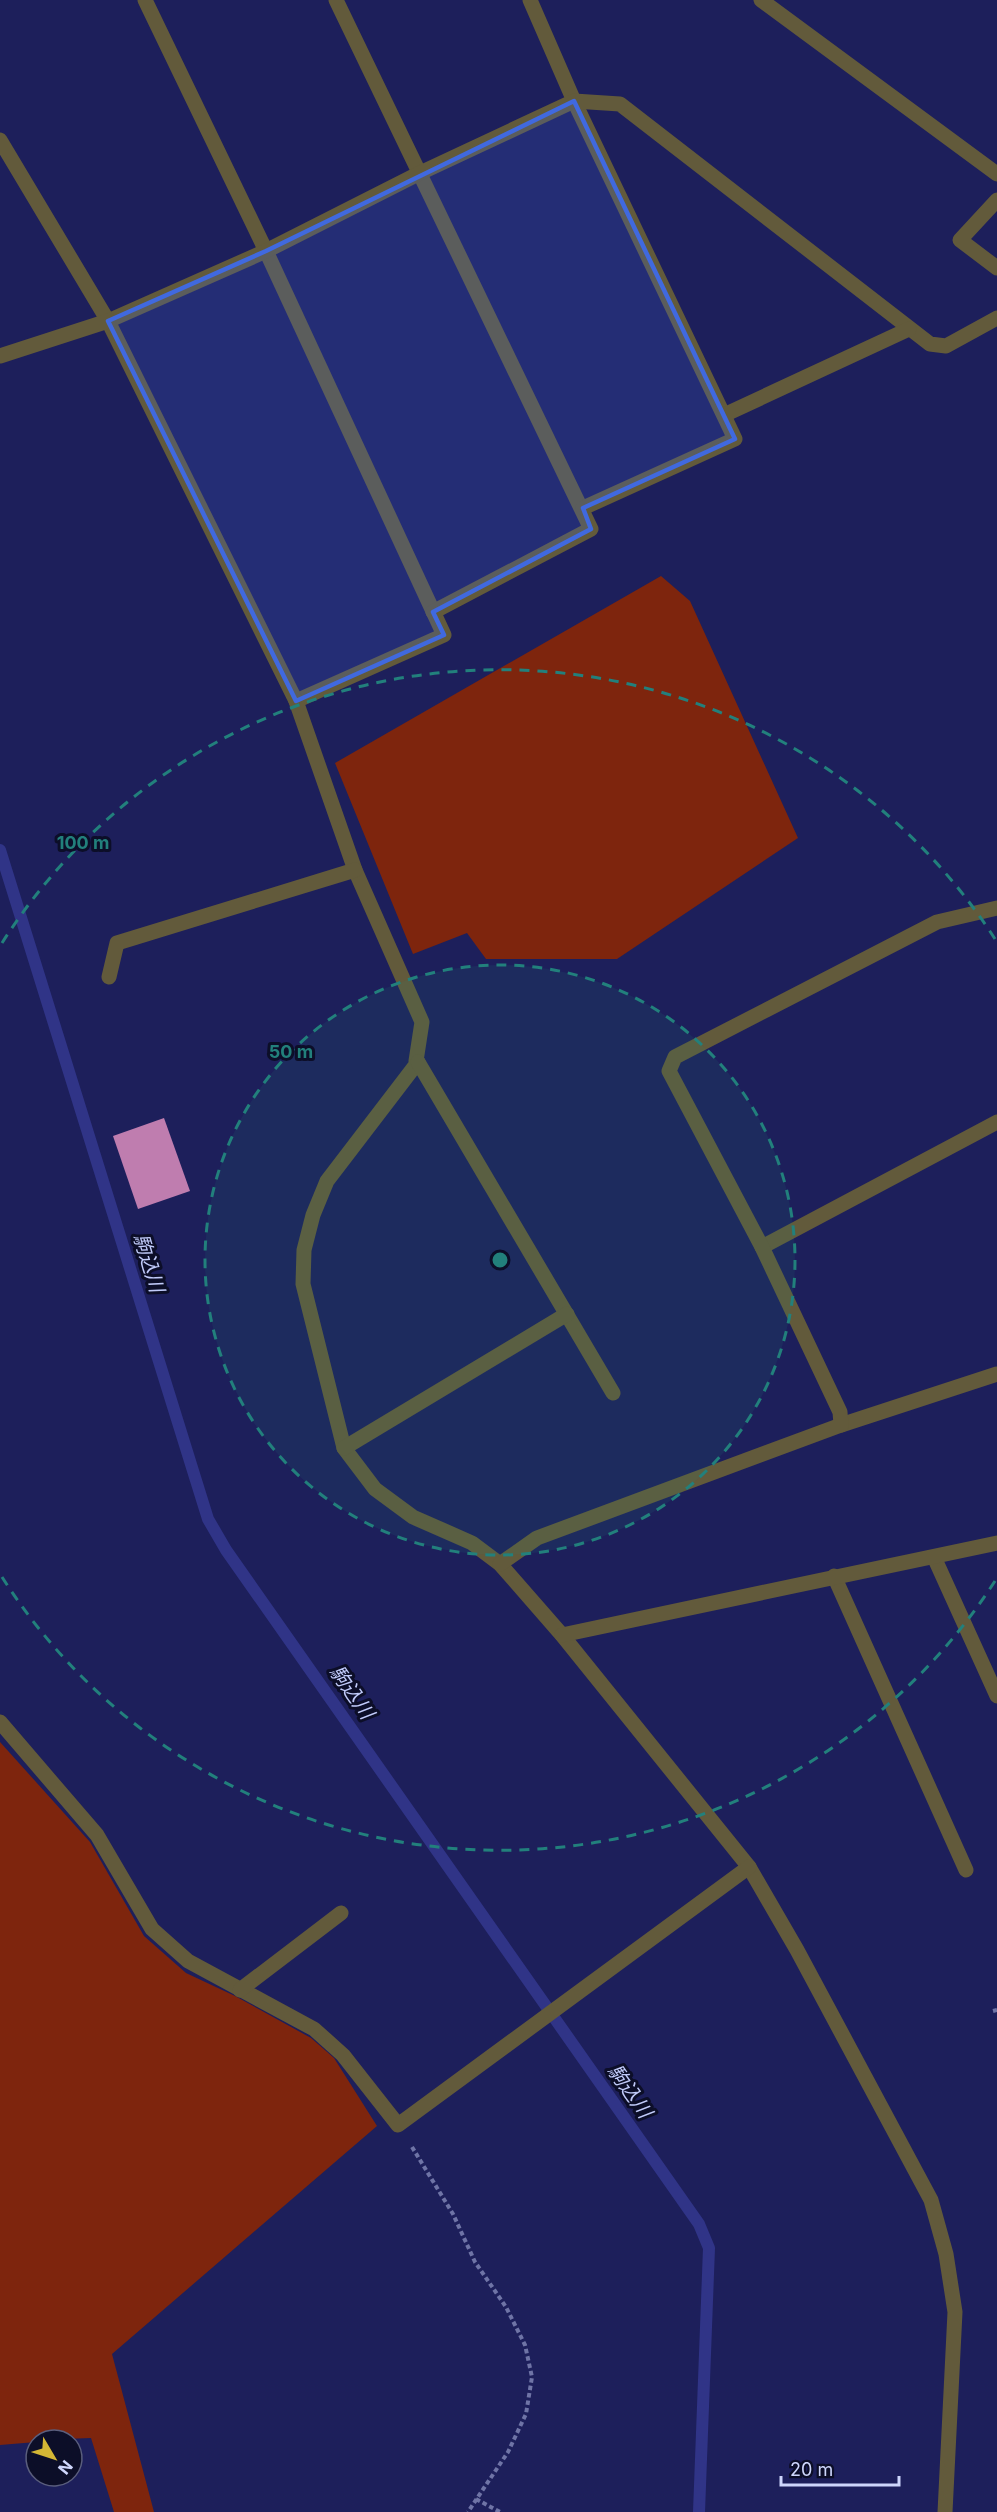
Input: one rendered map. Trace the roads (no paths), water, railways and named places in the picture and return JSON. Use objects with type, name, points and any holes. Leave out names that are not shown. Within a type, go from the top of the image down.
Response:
[{"type":"street","points":[[145,0],[266,251],[444,635],[296,701]]},
{"type":"street","points":[[336,0],[418,174],[583,508],[591,529],[433,612]]},
{"type":"street","points":[[530,0],[574,100],[735,439],[583,508]]},
{"type":"street","points":[[761,0],[997,174]]},
{"type":"street","points":[[0,356],[108,321],[266,251],[418,174],[574,100],[620,104],[930,344],[946,346],[997,318]]},
{"type":"street","points":[[0,140],[108,321],[296,701],[355,870],[422,1022],[416,1061],[613,1393]]},
{"type":"street","points":[[997,200],[960,240],[997,268]]},
{"type":"street","points":[[724,415],[909,329]]},
{"type":"street","points":[[109,977],[117,942],[355,870]]},
{"type":"street","points":[[841,1425],[840,1412],[762,1247],[669,1071],[675,1057],[938,922],[997,908]]},
{"type":"street","points":[[418,1062],[327,1181],[313,1215],[304,1250],[303,1284],[344,1448],[375,1489],[413,1516],[472,1543],[500,1564],[562,1635],[749,1866],[931,2200],[946,2254],[955,2312],[945,2512]]},
{"type":"street","points":[[762,1247],[997,1122]]},
{"type":"street","points":[[344,1448],[567,1314]]},
{"type":"street","points":[[500,1564],[537,1538],[841,1425],[997,1374]]},
{"type":"street","points":[[562,1635],[997,1542]]},
{"type":"street","points":[[934,1557],[997,1696]]},
{"type":"street","points":[[834,1576],[966,1869]]},
{"type":"street","points":[[0,1722],[97,1835],[152,1929],[188,1961],[315,2029],[343,2055],[398,2125],[749,1866]]},
{"type":"street","points":[[240,1989],[341,1913]]},
{"type":"waterway","name":"駒込川","points":[[0,850],[208,1519],[226,1550],[699,2224],[709,2248],[699,2512]]}]
